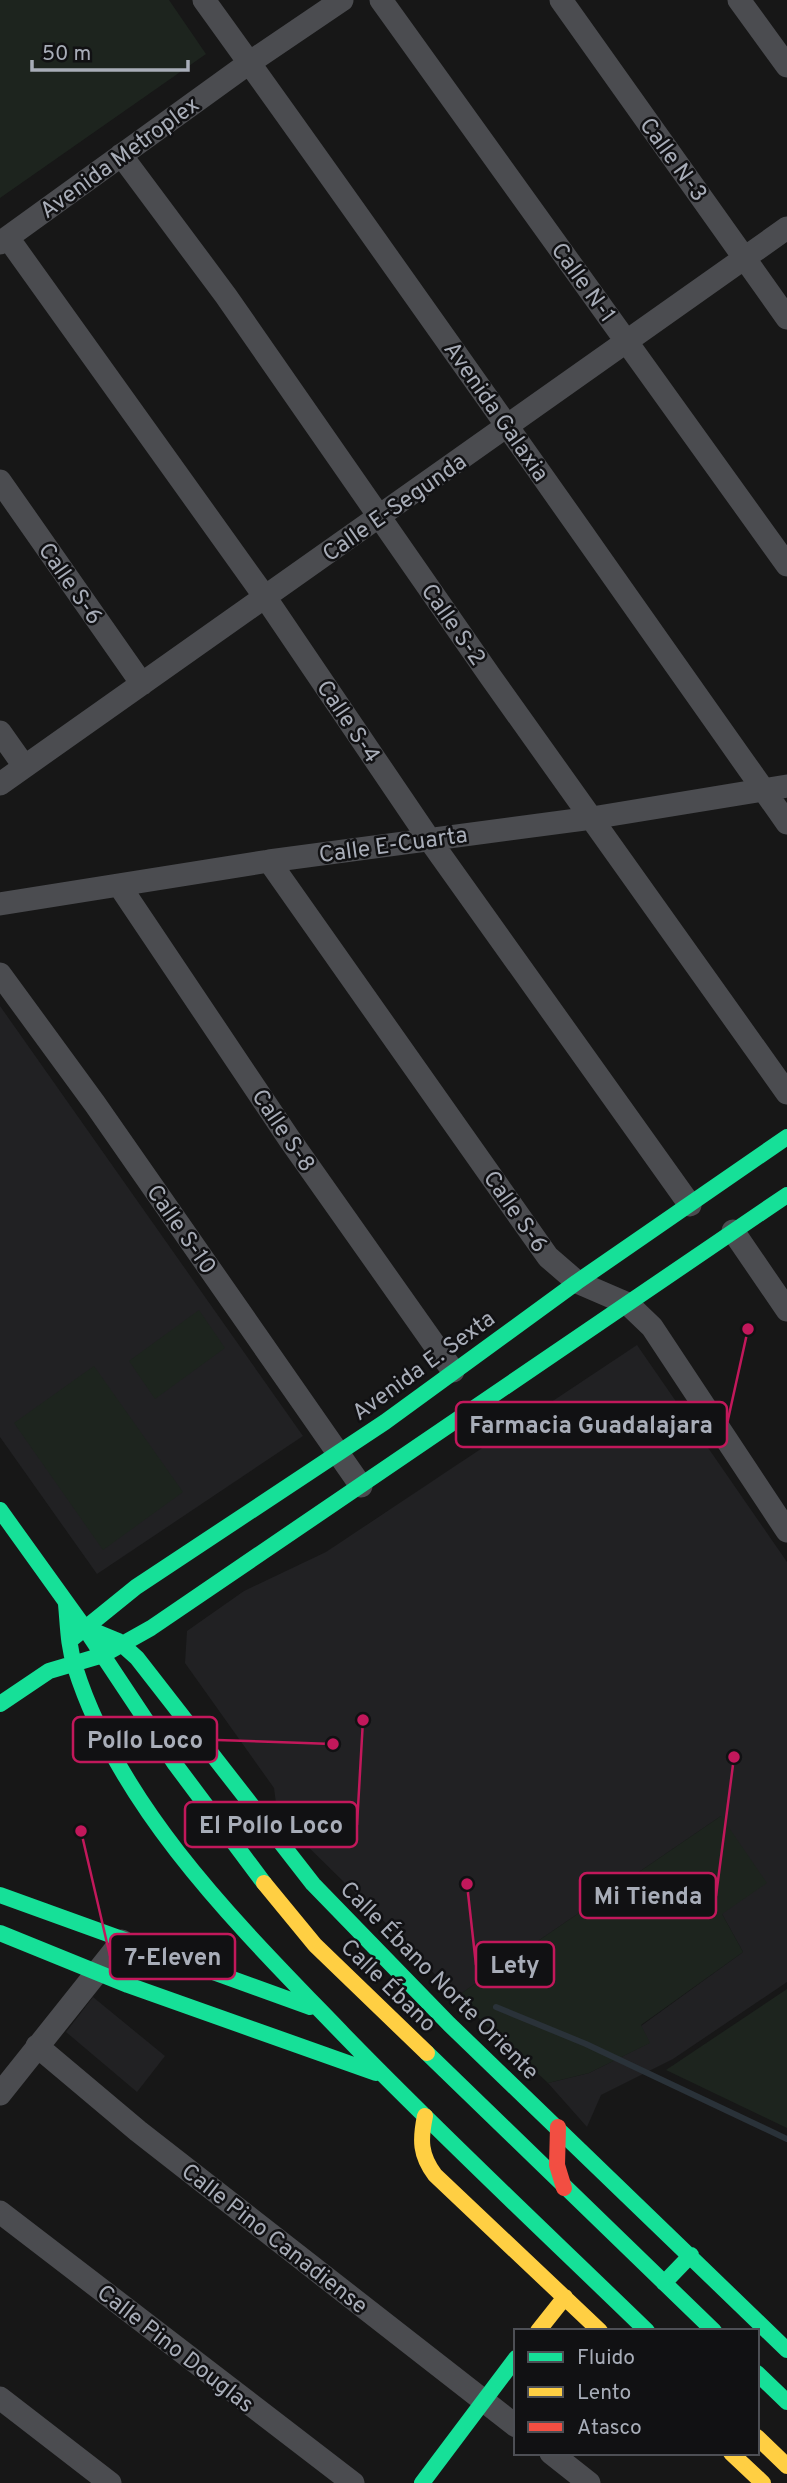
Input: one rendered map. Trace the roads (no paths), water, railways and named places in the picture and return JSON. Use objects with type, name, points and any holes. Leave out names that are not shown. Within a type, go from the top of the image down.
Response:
[{"type":"street","name":"Avenida Galaxia","points":[[204,0],[787,823]]},
{"type":"street","name":"Avenida Metroplex","points":[[4,240],[249,63],[342,0]]},
{"type":"street","name":"Calle N-1","points":[[382,0],[787,565]]},
{"type":"street","name":"Calle N-3","points":[[561,0],[787,318]]},
{"type":"street","points":[[739,0],[787,66]]},
{"type":"street","name":"Calle S-2","points":[[121,155],[226,296],[491,677],[787,1093]]},
{"type":"street","name":"Calle E-Segunda","points":[[0,784],[787,228]]},
{"type":"street","name":"Calle S-4","points":[[4,240],[265,597],[429,839],[690,1205]]},
{"type":"street","name":"Calle S-6","points":[[0,481],[142,684]]},
{"type":"street","points":[[0,732],[24,766]]},
{"type":"street","name":"Calle E-Cuarta","points":[[0,904],[269,861],[592,818],[787,786]]},
{"type":"street","name":"Calle S-6","points":[[269,861],[548,1257],[577,1282],[628,1304],[652,1327],[787,1531]]},
{"type":"street","name":"Calle S-8","points":[[119,885],[290,1140],[453,1371]]},
{"type":"street","name":"Calle S-10","points":[[0,974],[95,1104],[360,1486]]},
{"type":"street","name":"Avenida E. Sexta","points":[[49,1671],[69,1642],[84,1627],[136,1587],[414,1402],[577,1282],[787,1137]]},
{"type":"street","points":[[0,1704],[49,1671],[103,1655],[125,1644],[787,1195]]},
{"type":"street","points":[[733,1231],[787,1310]]},
{"type":"street","name":"Calle Ébano","points":[[0,1510],[84,1627],[175,1764],[256,1873],[315,1945],[712,2329]]},
{"type":"street","points":[[66,1601],[69,1642],[74,1665],[90,1709],[114,1756],[160,1828],[253,1943],[383,2075],[645,2329]]},
{"type":"street","name":"Calle Ébano Norte Oriente","points":[[84,1627],[125,1644],[145,1666],[305,1876],[449,2024],[787,2350]]},
{"type":"street","points":[[0,1895],[320,2011],[356,2020]]},
{"type":"street","points":[[0,1933],[153,1994],[383,2075]]},
{"type":"street","points":[[0,2094],[122,1941]]},
{"type":"street","points":[[381,2027],[405,2034]]},
{"type":"street","name":"Calle Pino Canadiense","points":[[37,2046],[138,2131],[514,2424]]},
{"type":"street","points":[[425,2116],[419,2143],[425,2163],[598,2329]]},
{"type":"street","points":[[558,2127],[556,2165],[564,2188]]},
{"type":"street","name":"Calle Pino Douglas","points":[[0,2212],[352,2483]]},
{"type":"street","points":[[664,2283],[691,2255]]},
{"type":"street","points":[[540,2329],[565,2297]]},
{"type":"street","points":[[422,2483],[514,2361]]},
{"type":"street","points":[[759,2375],[787,2402]]},
{"type":"street","points":[[0,2398],[110,2483]]},
{"type":"street","points":[[762,2442],[787,2466]]},
{"type":"street","points":[[554,2455],[589,2483]]},
{"type":"street","points":[[733,2455],[763,2483]]},
{"type":"street","points":[[746,2467],[754,2455]]},
{"type":"waterway","points":[[496,2007],[586,2044],[787,2139]]},
{"type":"place","name":"Farmacia Guadalajara","points":[[748,1329]]},
{"type":"place","name":"El Pollo Loco","points":[[363,1720]]},
{"type":"place","name":"Pollo Loco","points":[[333,1744]]},
{"type":"place","name":"Mi Tienda","points":[[734,1757]]},
{"type":"place","name":"7-Eleven","points":[[81,1831]]},
{"type":"place","name":"Lety","points":[[467,1884]]}]
